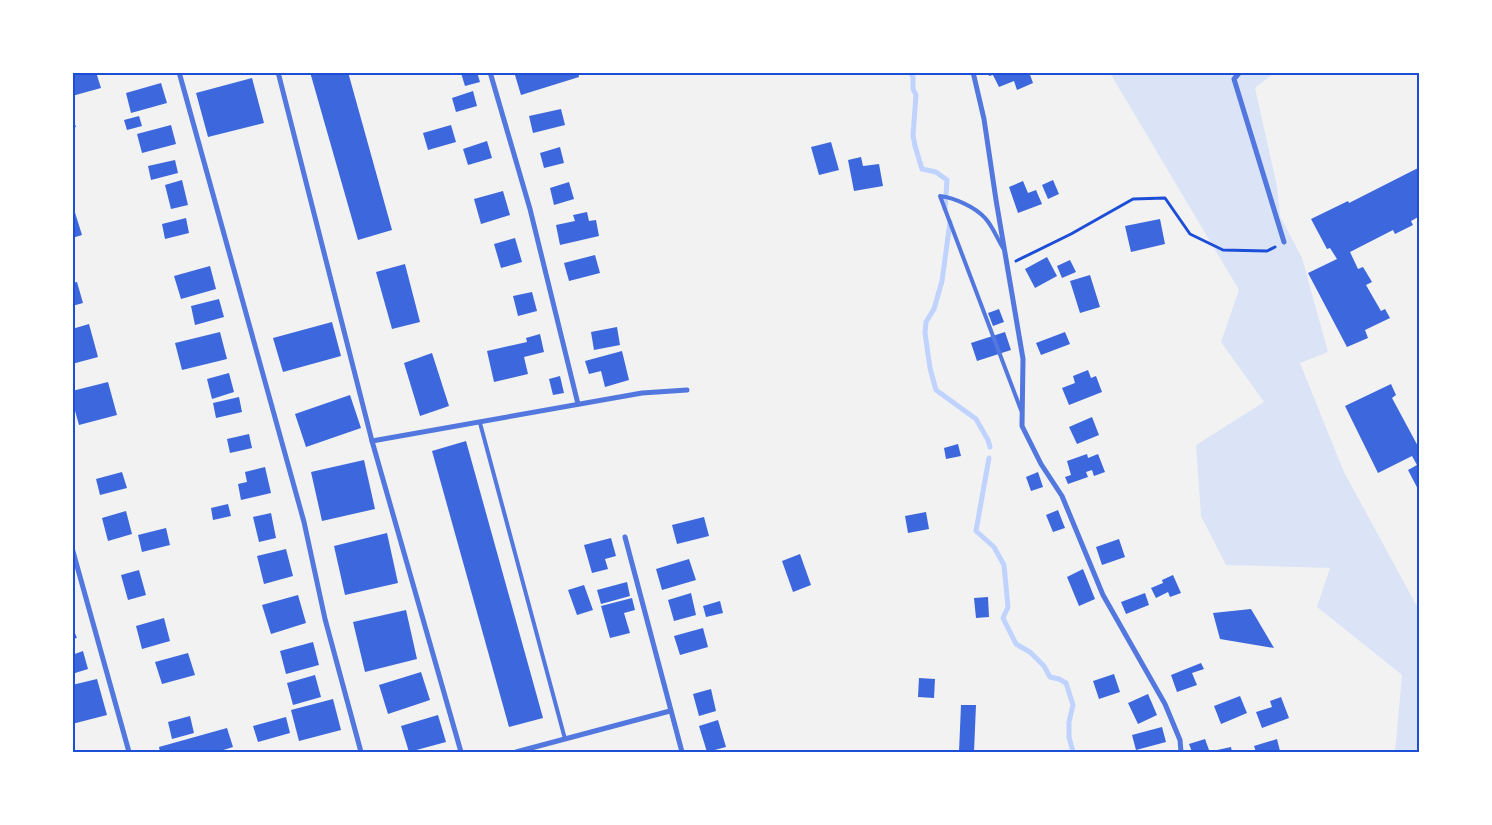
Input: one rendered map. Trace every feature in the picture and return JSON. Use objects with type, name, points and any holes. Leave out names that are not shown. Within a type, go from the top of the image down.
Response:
[{"type":"street","points":[[179,72],[304,522],[325,619],[361,752]]},
{"type":"street","points":[[278,72],[372,441],[460,752]]},
{"type":"street","points":[[490,72],[530,208],[578,404]]},
{"type":"street","points":[[973,72],[984,119],[1022,359],[1022,426],[1041,464],[1062,496],[1103,594],[1165,704],[1180,740],[1181,752]]},
{"type":"street","points":[[1240,72],[1234,79],[1245,120],[1284,242]]},
{"type":"street","points":[[372,441],[578,404],[642,394],[687,390]]},
{"type":"street","points":[[625,537],[682,752]]},
{"type":"street","points":[[72,548],[129,752]]},
{"type":"street","points":[[516,752],[670,711]]},
{"type":"lane","points":[[1003,248],[986,218],[968,206],[949,197],[940,196],[1022,412]]},
{"type":"lane","points":[[480,423],[566,740]]},
{"type":"path","points":[[1006,265],[1071,234],[1133,198],[1165,198],[1190,234],[1223,250],[1267,251]]},
{"type":"shaded area","points":[[1110,73],[1274,73],[1255,88],[1277,186],[1280,216],[1302,258],[1328,352],[1300,363],[1344,472],[1419,610],[1419,752],[1395,752],[1402,675],[1317,607],[1330,568],[1226,565],[1201,516],[1196,445],[1264,402],[1221,342],[1239,290]]},
{"type":"building","points":[[76,72],[96,72],[101,88],[72,96],[72,74]]},
{"type":"building","points":[[310,72],[348,72],[392,230],[358,240]]},
{"type":"building","points":[[477,72],[480,82],[465,86],[461,73]]},
{"type":"building","points":[[522,72],[578,72],[579,77],[521,95],[515,75]]},
{"type":"building","points":[[988,72],[1029,72],[1033,83],[1017,90],[1014,81],[999,87],[993,75],[989,76]]},
{"type":"building","points":[[252,78],[264,123],[208,137],[196,93]]},
{"type":"building","points":[[161,83],[167,103],[131,113],[126,93]]},
{"type":"building","points":[[473,91],[477,106],[456,112],[452,98]]},
{"type":"building","points":[[561,109],[565,125],[533,133],[529,116]]},
{"type":"building","points":[[139,116],[142,126],[127,130],[124,120]]},
{"type":"building","points":[[72,117],[76,127],[72,128]]},
{"type":"building","points":[[171,125],[176,144],[142,153],[137,134]]},
{"type":"building","points":[[451,125],[456,142],[428,150],[423,133]]},
{"type":"building","points":[[487,141],[492,158],[468,165],[463,149]]},
{"type":"building","points":[[831,142],[839,170],[819,175],[811,147]]},
{"type":"building","points":[[560,147],[564,163],[544,168],[540,153]]},
{"type":"building","points":[[861,157],[863,166],[879,164],[883,186],[854,191],[848,160]]},
{"type":"building","points":[[175,160],[178,173],[151,180],[148,166]]},
{"type":"building","points":[[1420,164],[1420,216],[1411,221],[1413,225],[1395,234],[1393,230],[1350,252],[1358,269],[1363,267],[1372,282],[1366,285],[1381,311],[1385,309],[1390,318],[1365,330],[1368,338],[1347,347],[1308,273],[1337,259],[1330,248],[1327,249],[1311,219],[1348,201],[1349,203],[1418,168],[1417,165]]},
{"type":"building","points":[[182,180],[188,205],[171,209],[165,185]]},
{"type":"building","points":[[1053,180],[1059,194],[1048,199],[1042,185]]},
{"type":"building","points":[[1023,181],[1028,193],[1036,190],[1042,204],[1018,213],[1009,187]]},
{"type":"building","points":[[569,182],[574,199],[554,205],[550,188]]},
{"type":"building","points":[[503,191],[510,215],[481,224],[474,199]]},
{"type":"building","points":[[72,203],[82,235],[72,238]]},
{"type":"building","points":[[587,212],[589,221],[596,220],[599,236],[560,245],[556,225],[575,221],[573,215]]},
{"type":"building","points":[[186,218],[189,233],[165,239],[162,224]]},
{"type":"building","points":[[1160,219],[1165,244],[1131,252],[1125,226]]},
{"type":"building","points":[[515,238],[522,262],[501,268],[494,244]]},
{"type":"building","points":[[595,255],[600,273],[569,281],[564,263]]},
{"type":"building","points":[[1047,257],[1057,276],[1035,288],[1025,269]]},
{"type":"building","points":[[1070,260],[1076,272],[1062,278],[1057,266]]},
{"type":"building","points":[[405,264],[420,322],[392,329],[376,272]]},
{"type":"building","points":[[210,266],[216,289],[181,299],[174,276]]},
{"type":"building","points":[[1090,275],[1100,307],[1080,313],[1070,281]]},
{"type":"building","points":[[77,282],[83,303],[72,306],[72,283]]},
{"type":"building","points":[[532,292],[537,311],[518,316],[513,296]]},
{"type":"building","points":[[219,299],[224,317],[195,325],[191,306]]},
{"type":"building","points":[[999,309],[1004,322],[993,326],[988,313]]},
{"type":"building","points":[[332,322],[341,356],[283,372],[273,338]]},
{"type":"building","points":[[89,324],[98,357],[72,364],[72,329]]},
{"type":"building","points":[[617,327],[620,345],[594,350],[591,332]]},
{"type":"building","points":[[220,332],[227,359],[182,370],[175,343]]},
{"type":"building","points":[[1005,332],[1011,350],[977,361],[971,343]]},
{"type":"building","points":[[1065,332],[1070,344],[1041,355],[1036,343]]},
{"type":"building","points":[[540,334],[544,352],[524,357],[528,374],[494,382],[487,351],[527,342],[526,338]]},
{"type":"building","points":[[622,351],[629,380],[605,387],[601,371],[589,374],[585,361]]},
{"type":"building","points":[[432,353],[449,406],[420,416],[404,363]]},
{"type":"building","points":[[1088,370],[1091,378],[1096,376],[1102,392],[1069,405],[1062,388],[1075,383],[1073,376]]},
{"type":"building","points":[[229,373],[234,392],[212,399],[207,379]]},
{"type":"building","points":[[560,376],[564,393],[553,395],[549,379]]},
{"type":"building","points":[[108,382],[117,415],[79,425],[72,400],[72,391]]},
{"type":"building","points":[[1391,384],[1396,395],[1392,398],[1420,450],[1420,493],[1408,470],[1417,465],[1412,456],[1378,473],[1345,406]]},
{"type":"building","points":[[350,395],[361,428],[306,447],[295,414]]},
{"type":"building","points":[[239,397],[242,412],[216,418],[213,403]]},
{"type":"building","points":[[1092,417],[1099,435],[1077,444],[1069,427]]},
{"type":"building","points":[[249,434],[252,448],[230,453],[227,439]]},
{"type":"building","points":[[466,441],[543,718],[509,727],[432,451]]},
{"type":"building","points":[[958,444],[961,456],[946,459],[944,448]]},
{"type":"building","points":[[1087,454],[1088,458],[1098,454],[1105,472],[1094,476],[1092,470],[1086,472],[1088,477],[1068,484],[1065,477],[1071,475],[1067,461]]},
{"type":"building","points":[[364,460],[375,509],[322,521],[311,472]]},
{"type":"building","points":[[265,467],[271,493],[241,500],[238,484],[247,482],[245,472]]},
{"type":"building","points":[[122,472],[127,488],[100,495],[96,479]]},
{"type":"building","points":[[1038,472],[1043,487],[1031,491],[1026,477]]},
{"type":"building","points":[[228,504],[231,516],[213,520],[211,508]]},
{"type":"building","points":[[1058,510],[1065,528],[1053,532],[1046,515]]},
{"type":"building","points":[[126,511],[132,534],[108,541],[102,518]]},
{"type":"building","points":[[926,512],[929,529],[908,533],[905,516]]},
{"type":"building","points":[[271,513],[276,538],[259,542],[253,517]]},
{"type":"building","points":[[704,517],[709,536],[677,544],[672,525]]},
{"type":"building","points":[[166,528],[170,545],[142,552],[138,535]]},
{"type":"building","points":[[387,533],[398,583],[345,595],[334,546]]},
{"type":"building","points":[[611,538],[616,556],[605,559],[608,569],[592,573],[584,545]]},
{"type":"building","points":[[1119,539],[1125,557],[1102,565],[1096,547]]},
{"type":"building","points":[[286,549],[293,576],[264,584],[257,556]]},
{"type":"building","points":[[800,554],[811,585],[793,592],[782,561]]},
{"type":"building","points":[[689,559],[696,580],[662,590],[656,569]]},
{"type":"building","points":[[1083,569],[1095,599],[1079,606],[1067,577]]},
{"type":"building","points":[[139,570],[146,595],[128,600],[121,575]]},
{"type":"building","points":[[1173,575],[1181,593],[1170,597],[1168,592],[1156,598],[1151,588],[1163,583],[1162,580]]},
{"type":"building","points":[[627,582],[630,596],[601,604],[597,590]]},
{"type":"building","points":[[584,585],[593,610],[577,615],[568,590]]},
{"type":"building","points":[[691,593],[696,615],[674,621],[668,600]]},
{"type":"building","points":[[1145,593],[1149,605],[1126,614],[1121,602]]},
{"type":"building","points":[[298,595],[306,623],[271,634],[262,605]]},
{"type":"building","points":[[988,597],[989,617],[976,618],[974,598]]},
{"type":"building","points":[[632,598],[635,610],[624,613],[630,633],[610,638],[601,606]]},
{"type":"building","points":[[720,601],[723,613],[706,617],[703,606]]},
{"type":"building","points":[[1251,609],[1274,648],[1220,639],[1213,613]]},
{"type":"building","points":[[406,610],[417,659],[365,672],[353,622]]},
{"type":"building","points":[[164,618],[170,641],[142,649],[136,626]]},
{"type":"building","points":[[72,626],[77,638],[72,639]]},
{"type":"building","points":[[703,628],[708,647],[680,655],[674,636]]},
{"type":"building","points":[[313,642],[319,665],[286,674],[280,651]]},
{"type":"building","points":[[83,651],[88,669],[72,674],[72,655]]},
{"type":"building","points":[[188,653],[195,675],[162,684],[155,662]]},
{"type":"building","points":[[1201,663],[1204,669],[1192,673],[1197,685],[1177,692],[1171,675]]},
{"type":"building","points":[[421,672],[430,700],[388,714],[379,685]]},
{"type":"building","points":[[1114,674],[1120,692],[1099,699],[1093,681]]},
{"type":"building","points":[[315,675],[321,697],[293,705],[287,683]]},
{"type":"building","points":[[919,678],[935,679],[934,698],[918,697]]},
{"type":"building","points":[[97,679],[107,715],[72,724],[72,685]]},
{"type":"building","points":[[711,689],[716,711],[699,716],[693,694]]},
{"type":"building","points":[[1148,694],[1157,715],[1138,724],[1128,703]]},
{"type":"building","points":[[1240,696],[1247,713],[1221,724],[1214,706]]},
{"type":"building","points":[[1281,697],[1289,718],[1262,728],[1256,712],[1272,707],[1270,701]]},
{"type":"building","points":[[333,699],[341,730],[299,741],[291,710]]},
{"type":"building","points":[[961,705],[976,705],[974,752],[959,752]]},
{"type":"building","points":[[438,715],[446,742],[409,752],[401,726]]},
{"type":"building","points":[[190,716],[194,733],[172,739],[168,722]]},
{"type":"building","points":[[286,717],[290,733],[258,742],[253,726]]},
{"type":"building","points":[[718,720],[726,747],[707,752],[699,726]]},
{"type":"building","points":[[1162,727],[1166,742],[1136,750],[1132,735]]},
{"type":"building","points":[[227,728],[233,747],[217,752],[160,752],[159,747]]},
{"type":"building","points":[[1205,739],[1209,750],[1192,752],[1189,744]]},
{"type":"building","points":[[1277,739],[1280,751],[1256,752],[1254,746]]},
{"type":"building","points":[[1231,747],[1232,752],[1218,752],[1217,750]]},
{"type":"waterway","points":[[910,72],[913,77],[913,89],[916,95],[913,135],[915,146],[922,169],[936,172],[947,180],[945,209]]},
{"type":"waterway","points":[[950,222],[942,281],[934,309],[926,322],[925,333],[930,368],[936,390],[976,419],[990,447]]},
{"type":"waterway","points":[[989,458],[976,531],[994,547],[1004,565],[1008,607],[1003,618],[1016,644],[1030,652],[1044,666],[1050,677],[1066,683],[1073,705],[1069,722],[1069,737],[1073,752]]}]
